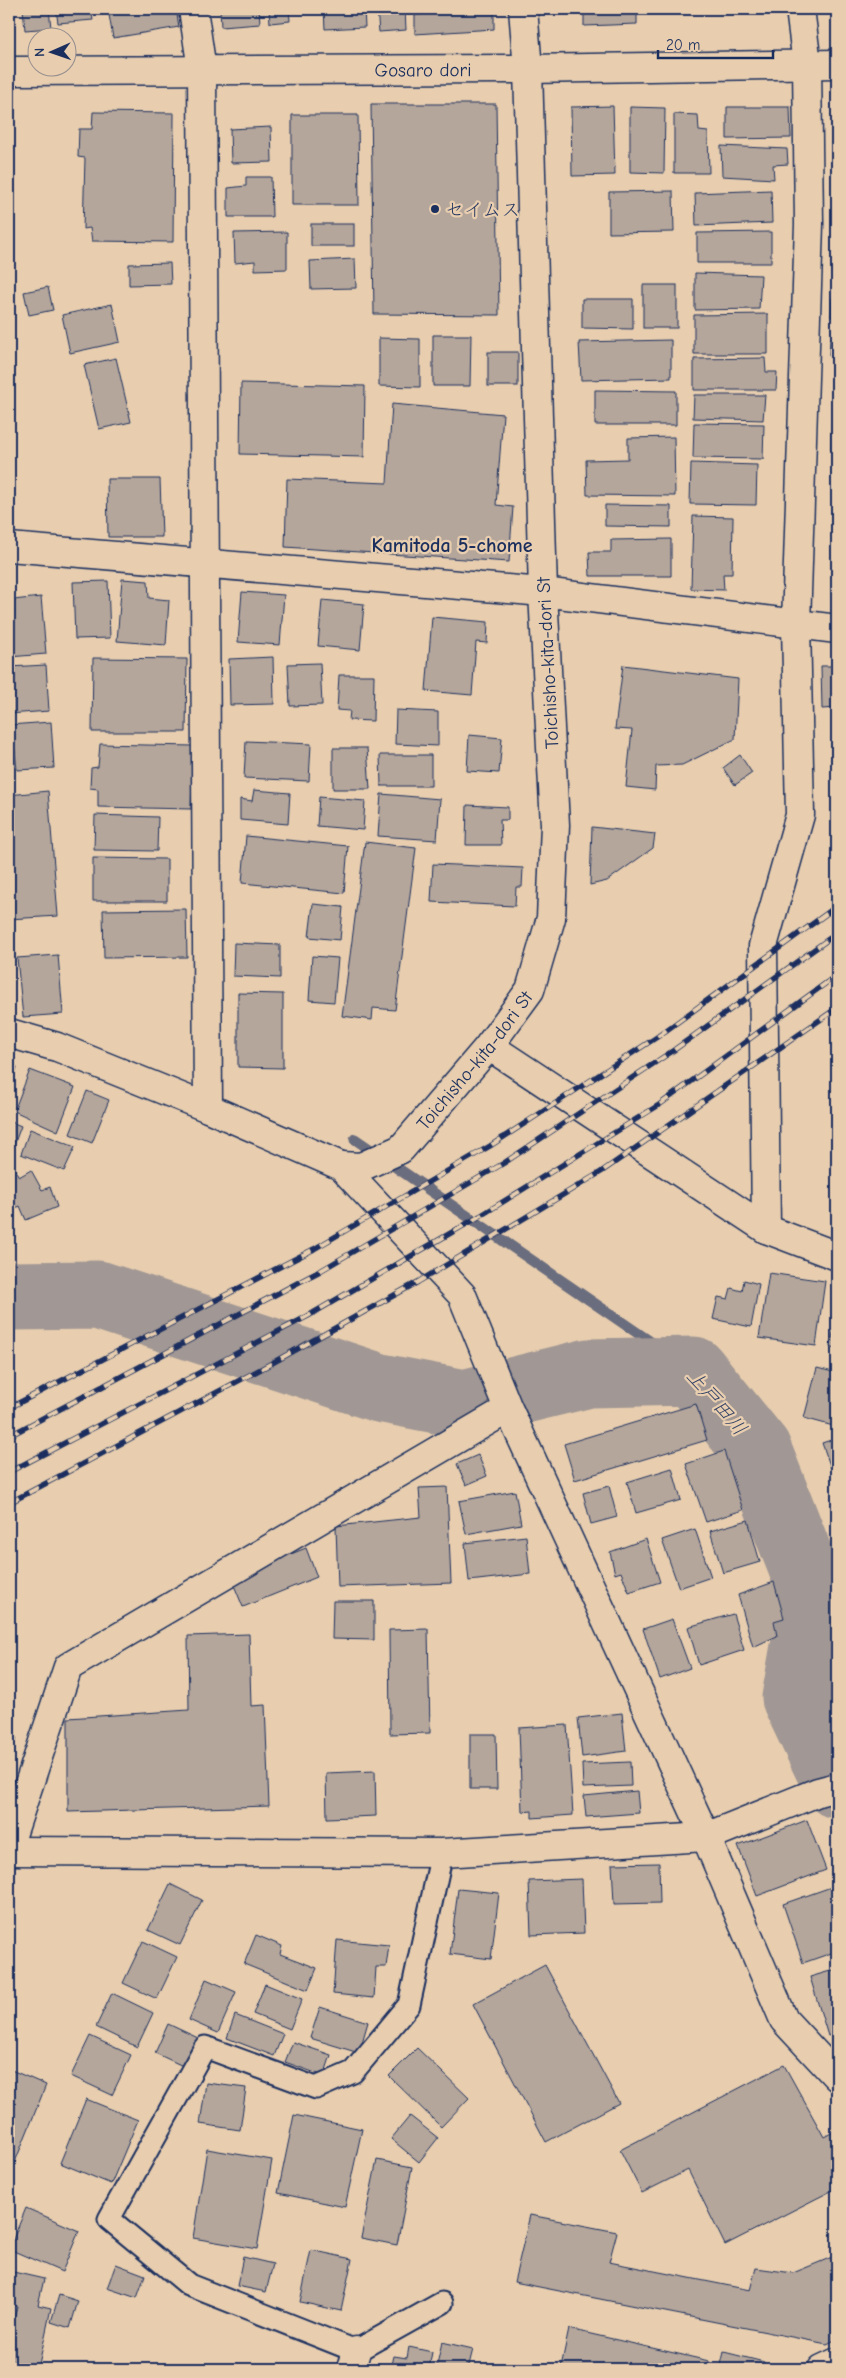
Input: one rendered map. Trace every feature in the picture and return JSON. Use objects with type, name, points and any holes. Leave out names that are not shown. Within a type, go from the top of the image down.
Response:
[{"type":"street","points":[[193,9],[202,70],[208,1108]]},
{"type":"street","name":"Toichisho-kita-dori St","points":[[351,1167],[401,1149],[489,1046],[530,990],[551,918],[555,825],[543,592],[528,69],[523,9]]},
{"type":"street","points":[[766,1229],[763,946],[800,815],[796,624],[809,224],[808,64],[800,9]]},
{"type":"street","name":"Gosaro dori","points":[[9,71],[528,69],[837,64]]},
{"type":"street","points":[[9,547],[543,592],[837,629]]},
{"type":"street","points":[[9,1033],[57,1047],[351,1167],[462,1295],[507,1408],[706,1837],[784,2020],[837,2077]]},
{"type":"street","points":[[489,1046],[766,1229],[837,1256]]},
{"type":"street","points":[[9,1844],[68,1667],[507,1408]]},
{"type":"street","points":[[9,1851],[442,1853],[706,1837],[828,1790]]},
{"type":"street","points":[[822,2369],[837,2362]]},
{"type":"lane","points":[[442,1853],[409,2005],[353,2072],[316,2088],[205,2047],[109,2219],[189,2285],[354,2360],[442,2303]]},
{"type":"building","points":[[23,9],[49,9],[51,28],[28,28],[25,30]]},
{"type":"building","points":[[56,9],[91,9],[93,20],[58,23]]},
{"type":"building","points":[[108,9],[176,9],[179,27],[113,38]]},
{"type":"building","points":[[220,9],[259,9],[260,24],[221,27]]},
{"type":"building","points":[[269,9],[289,9],[290,21],[270,23]]},
{"type":"building","points":[[324,9],[364,9],[365,27],[325,29]]},
{"type":"building","points":[[377,9],[405,9],[406,30],[379,32]]},
{"type":"building","points":[[584,9],[637,9],[637,24],[584,26]]},
{"type":"building","points":[[494,10],[494,29],[415,34],[415,15]]},
{"type":"building","name":"セイムス","points":[[371,104],[496,104],[499,315],[374,314]]},
{"type":"building","points":[[613,106],[615,175],[572,176],[571,107]]},
{"type":"building","points":[[630,107],[665,108],[664,173],[630,172]]},
{"type":"building","points":[[727,107],[790,107],[791,138],[727,139]]},
{"type":"building","points":[[93,112],[174,113],[173,242],[92,241],[90,228],[83,229],[85,158],[78,157],[79,129],[92,129]]},
{"type":"building","points":[[674,114],[698,115],[699,131],[708,132],[709,173],[674,173]]},
{"type":"building","points":[[292,115],[358,115],[359,205],[292,205]]},
{"type":"building","points":[[271,127],[272,162],[231,163],[230,129]]},
{"type":"building","points":[[721,146],[787,149],[788,164],[773,165],[774,179],[722,176]]},
{"type":"building","points":[[246,177],[271,177],[272,217],[228,217],[228,188],[246,186]]},
{"type":"building","points":[[771,190],[772,223],[696,226],[695,193]]},
{"type":"building","points":[[673,191],[674,232],[609,233],[609,192]]},
{"type":"building","points":[[311,224],[354,224],[354,246],[311,246]]},
{"type":"building","points":[[287,232],[287,269],[255,270],[255,261],[235,263],[234,233]]},
{"type":"building","points":[[771,232],[771,263],[697,263],[697,233]]},
{"type":"building","points":[[355,259],[356,288],[311,289],[310,261]]},
{"type":"building","points":[[170,263],[171,284],[129,285],[129,264]]},
{"type":"building","points":[[695,273],[761,275],[759,309],[695,310]]},
{"type":"building","points":[[643,285],[677,285],[677,328],[643,328]]},
{"type":"building","points":[[48,287],[53,310],[29,315],[24,292]]},
{"type":"building","points":[[832,298],[837,298],[837,319],[831,317]]},
{"type":"building","points":[[582,299],[633,299],[633,329],[582,328]]},
{"type":"building","points":[[112,304],[120,342],[70,353],[62,315]]},
{"type":"building","points":[[768,314],[768,354],[694,354],[694,315]]},
{"type":"building","points":[[433,335],[471,335],[470,386],[433,386]]},
{"type":"building","points":[[379,338],[420,339],[420,387],[379,386]]},
{"type":"building","points":[[830,339],[837,339],[837,355],[829,355]]},
{"type":"building","points":[[671,340],[671,378],[581,380],[579,342]]},
{"type":"building","points":[[488,352],[518,352],[518,386],[488,386]]},
{"type":"building","points":[[116,358],[131,422],[99,429],[84,365]]},
{"type":"building","points":[[765,358],[766,372],[777,372],[776,390],[694,390],[694,359]]},
{"type":"building","points":[[241,383],[365,386],[364,457],[240,454]]},
{"type":"building","points":[[832,389],[837,389],[837,450],[831,450]]},
{"type":"building","points":[[595,390],[676,391],[676,425],[595,425]]},
{"type":"building","points":[[694,395],[765,395],[763,420],[693,418]]},
{"type":"building","points":[[392,404],[503,414],[496,505],[513,507],[509,562],[285,547],[287,479],[387,483]]},
{"type":"building","points":[[694,423],[764,424],[763,459],[693,458]]},
{"type":"building","points":[[674,437],[675,496],[587,495],[586,460],[628,459],[628,438]]},
{"type":"building","points":[[691,463],[757,465],[756,505],[690,504]]},
{"type":"building","points":[[107,479],[160,479],[162,537],[108,537]]},
{"type":"building","points":[[605,505],[671,506],[671,527],[605,526]]},
{"type":"building","points":[[693,516],[733,517],[732,574],[723,574],[724,590],[691,589]]},
{"type":"building","points":[[671,539],[671,576],[590,576],[589,552],[611,552],[611,540]]},
{"type":"building","points":[[837,541],[837,606],[833,605]]},
{"type":"building","points":[[122,579],[148,581],[149,598],[169,600],[166,645],[117,641]]},
{"type":"building","points":[[108,581],[110,638],[75,639],[73,582]]},
{"type":"building","points":[[242,592],[284,595],[280,645],[238,642]]},
{"type":"building","points":[[41,597],[46,654],[9,657],[9,614],[14,614],[13,600]]},
{"type":"building","points":[[322,600],[364,604],[360,650],[318,646]]},
{"type":"building","points":[[432,617],[488,622],[487,643],[476,642],[472,695],[426,691]]},
{"type":"building","points":[[273,657],[274,704],[230,705],[229,659]]},
{"type":"building","points":[[93,658],[187,659],[186,732],[92,732]]},
{"type":"building","points":[[320,663],[322,705],[290,706],[288,664]]},
{"type":"building","points":[[46,665],[49,711],[9,714],[9,667]]},
{"type":"building","points":[[623,665],[738,679],[735,739],[682,765],[656,766],[655,790],[626,787],[632,730],[615,729]]},
{"type":"building","points":[[821,666],[837,666],[837,708],[822,709]]},
{"type":"building","points":[[339,675],[374,675],[373,721],[349,720],[350,711],[337,710]]},
{"type":"building","points":[[396,710],[438,712],[438,746],[395,744]]},
{"type":"building","points":[[51,722],[54,768],[17,770],[13,734],[9,734],[9,725]]},
{"type":"building","points":[[469,735],[502,738],[499,773],[467,771]]},
{"type":"building","points":[[246,741],[311,744],[309,781],[244,778]]},
{"type":"building","points":[[100,744],[193,746],[191,809],[98,807],[98,789],[90,788],[91,768],[98,767]]},
{"type":"building","points":[[333,748],[367,748],[370,789],[333,789]]},
{"type":"building","points":[[380,755],[431,755],[431,786],[381,786]]},
{"type":"building","points":[[740,755],[752,773],[735,785],[723,768]]},
{"type":"building","points":[[254,790],[290,793],[288,824],[240,820],[240,799],[252,801]]},
{"type":"building","points":[[48,791],[58,916],[9,919],[9,795]]},
{"type":"building","points":[[381,794],[440,799],[437,840],[378,836]]},
{"type":"building","points":[[319,797],[365,801],[363,830],[317,826]]},
{"type":"building","points":[[467,805],[508,807],[508,820],[500,820],[501,845],[466,845]]},
{"type":"building","points":[[95,815],[158,817],[157,851],[94,850]]},
{"type":"building","points":[[592,827],[655,834],[653,848],[607,881],[590,885]]},
{"type":"building","points":[[246,836],[348,846],[344,893],[242,883]]},
{"type":"building","points":[[365,842],[416,848],[395,1010],[373,1008],[372,1020],[342,1016]]},
{"type":"building","points":[[93,858],[167,859],[167,901],[93,901]]},
{"type":"building","points":[[433,864],[523,868],[522,887],[516,887],[515,906],[431,902]]},
{"type":"building","points":[[313,904],[343,907],[340,940],[309,937]]},
{"type":"building","points":[[186,909],[187,957],[104,958],[103,910]]},
{"type":"building","points":[[234,943],[280,945],[280,978],[233,976]]},
{"type":"building","points":[[58,955],[63,1014],[23,1017],[17,958]]},
{"type":"building","points":[[312,956],[338,958],[334,1002],[309,1000]]},
{"type":"building","points":[[238,993],[283,994],[283,1068],[238,1067]]},
{"type":"building","points":[[9,1064],[17,1067],[9,1091]]},
{"type":"building","points":[[30,1070],[75,1087],[58,1131],[14,1111]]},
{"type":"building","points":[[87,1091],[109,1100],[92,1143],[70,1134]]},
{"type":"building","points":[[9,1121],[21,1126],[12,1150],[9,1149]]},
{"type":"building","points":[[30,1129],[75,1147],[64,1171],[21,1154]]},
{"type":"building","points":[[9,1158],[19,1177],[31,1170],[42,1190],[50,1187],[57,1207],[26,1220],[20,1206],[9,1211]]},
{"type":"building","points":[[769,1273],[825,1281],[816,1346],[759,1338]]},
{"type":"building","points":[[744,1280],[759,1284],[751,1327],[713,1319],[718,1297],[728,1299],[731,1288],[742,1291]]},
{"type":"building","points":[[837,1315],[837,1348],[830,1347]]},
{"type":"building","points":[[817,1368],[837,1373],[837,1427],[804,1418]]},
{"type":"building","points":[[696,1404],[707,1440],[575,1480],[564,1444]]},
{"type":"building","points":[[837,1438],[837,1485],[822,1443]]},
{"type":"building","points":[[724,1451],[743,1510],[706,1522],[686,1464]]},
{"type":"building","points":[[478,1455],[487,1476],[466,1485],[457,1464]]},
{"type":"building","points":[[672,1468],[681,1500],[636,1513],[627,1482]]},
{"type":"building","points":[[609,1486],[617,1517],[591,1524],[583,1493]]},
{"type":"building","points":[[447,1487],[451,1583],[338,1587],[336,1526],[421,1517],[419,1488]]},
{"type":"building","points":[[515,1491],[521,1524],[466,1534],[459,1501]]},
{"type":"building","points":[[748,1520],[760,1562],[723,1573],[710,1531]]},
{"type":"building","points":[[695,1529],[711,1577],[679,1588],[662,1540]]},
{"type":"building","points":[[526,1536],[530,1574],[469,1581],[465,1543]]},
{"type":"building","points":[[646,1539],[660,1582],[629,1592],[621,1572],[615,1574],[610,1552]]},
{"type":"building","points":[[306,1548],[317,1577],[243,1607],[231,1578]]},
{"type":"building","points":[[774,1582],[784,1618],[774,1621],[777,1636],[753,1647],[738,1595]]},
{"type":"building","points":[[333,1601],[374,1601],[374,1640],[332,1639]]},
{"type":"building","points":[[733,1614],[744,1650],[699,1665],[688,1627]]},
{"type":"building","points":[[672,1619],[690,1668],[660,1679],[643,1629]]},
{"type":"building","points":[[428,1629],[430,1733],[390,1734],[389,1630]]},
{"type":"building","points":[[249,1634],[251,1706],[265,1705],[269,1806],[68,1812],[68,1718],[189,1710],[188,1636]]},
{"type":"building","points":[[622,1713],[626,1751],[582,1757],[578,1718]]},
{"type":"building","points":[[9,1721],[17,1740],[9,1745]]},
{"type":"building","points":[[567,1725],[573,1815],[532,1818],[532,1811],[522,1812],[519,1728]]},
{"type":"building","points":[[470,1734],[496,1734],[497,1789],[470,1789]]},
{"type":"building","points":[[630,1762],[631,1786],[583,1788],[582,1764]]},
{"type":"building","points":[[375,1771],[376,1816],[327,1818],[326,1773]]},
{"type":"building","points":[[637,1791],[639,1813],[586,1817],[584,1796]]},
{"type":"building","points":[[807,1820],[826,1870],[757,1896],[738,1846]]},
{"type":"building","points":[[659,1863],[660,1903],[614,1904],[612,1864]]},
{"type":"building","points":[[582,1879],[584,1933],[531,1935],[529,1881]]},
{"type":"building","points":[[170,1884],[202,1900],[180,1945],[148,1930]]},
{"type":"building","points":[[837,1885],[837,1951],[803,1963],[783,1904]]},
{"type":"building","points":[[458,1889],[499,1893],[491,1959],[450,1954]]},
{"type":"building","points":[[256,1935],[282,1946],[280,1954],[317,1968],[308,1990],[244,1964]]},
{"type":"building","points":[[337,1940],[389,1945],[386,1967],[376,1967],[374,1998],[333,1994]]},
{"type":"building","points":[[143,1941],[177,1957],[157,1999],[123,1983]]},
{"type":"building","points":[[545,1965],[619,2103],[546,2142],[473,2004]]},
{"type":"building","points":[[837,1969],[837,2033],[828,2036],[810,1977]]},
{"type":"building","points":[[206,1979],[236,1992],[218,2033],[189,2020]]},
{"type":"building","points":[[265,1984],[302,1999],[290,2029],[253,2014]]},
{"type":"building","points":[[112,1993],[153,2013],[137,2047],[96,2027]]},
{"type":"building","points":[[320,2007],[368,2022],[359,2053],[310,2038]]},
{"type":"building","points":[[235,2015],[283,2034],[274,2056],[227,2038]]},
{"type":"building","points":[[168,2024],[198,2038],[185,2067],[155,2053]]},
{"type":"building","points":[[90,2036],[131,2055],[112,2095],[71,2076]]},
{"type":"building","points":[[293,2042],[331,2055],[324,2076],[285,2062]]},
{"type":"building","points":[[417,2048],[469,2098],[441,2127],[389,2076]]},
{"type":"building","points":[[784,2065],[824,2137],[837,2130],[837,2188],[725,2245],[688,2170],[642,2193],[620,2150]]},
{"type":"building","points":[[9,2069],[46,2085],[9,2177]]},
{"type":"building","points":[[206,2083],[246,2088],[240,2130],[200,2124]]},
{"type":"building","points":[[86,2099],[138,2120],[111,2184],[60,2163]]},
{"type":"building","points":[[294,2115],[362,2129],[345,2207],[278,2193]]},
{"type":"building","points":[[410,2116],[438,2138],[419,2162],[391,2139]]},
{"type":"building","points":[[207,2149],[272,2160],[257,2249],[193,2238]]},
{"type":"building","points":[[377,2160],[412,2167],[397,2245],[361,2238]]},
{"type":"building","points":[[26,2208],[79,2231],[62,2272],[9,2249]]},
{"type":"building","points":[[530,2215],[617,2232],[609,2262],[750,2290],[756,2268],[793,2273],[837,2255],[837,2339],[827,2344],[514,2282]]},
{"type":"building","points":[[311,2250],[352,2259],[341,2311],[300,2302]]},
{"type":"building","points":[[243,2257],[273,2264],[266,2292],[237,2286]]},
{"type":"building","points":[[116,2264],[145,2275],[137,2298],[107,2288]]},
{"type":"building","points":[[9,2271],[44,2279],[38,2305],[51,2308],[38,2369],[9,2369],[9,2339],[17,2306],[9,2304]]},
{"type":"building","points":[[59,2295],[78,2301],[70,2328],[51,2322]]},
{"type":"building","points":[[569,2329],[709,2361],[708,2369],[571,2369],[561,2367]]},
{"type":"building","points":[[442,2342],[473,2349],[468,2369],[436,2369]]},
{"type":"building","points":[[409,2347],[432,2352],[429,2369],[391,2369],[394,2356],[407,2358]]},
{"type":"building","points":[[724,2352],[764,2362],[765,2369],[720,2369]]},
{"type":"waterway","name":"上戸田川","points":[[355,1139],[693,1371]]},
{"type":"waterway","points":[[9,1296],[98,1295],[380,1388],[464,1404],[589,1373],[693,1371],[757,1450],[814,1596],[796,1698],[837,1784]]},
{"type":"railway","points":[[9,1408],[314,1249],[490,1146],[657,1037],[837,906]]},
{"type":"railway","points":[[9,1436],[320,1271],[504,1163],[674,1050],[837,933]]},
{"type":"railway","points":[[9,1472],[308,1316],[480,1216],[659,1105],[837,975]]},
{"type":"railway","points":[[9,1503],[274,1362],[418,1282],[601,1172],[837,1008]]},
{"type":"place","name":"セイムス","points":[[435,209]]},
{"type":"district","name":"Kamitoda 5-chome","points":[[452,545]]}]
